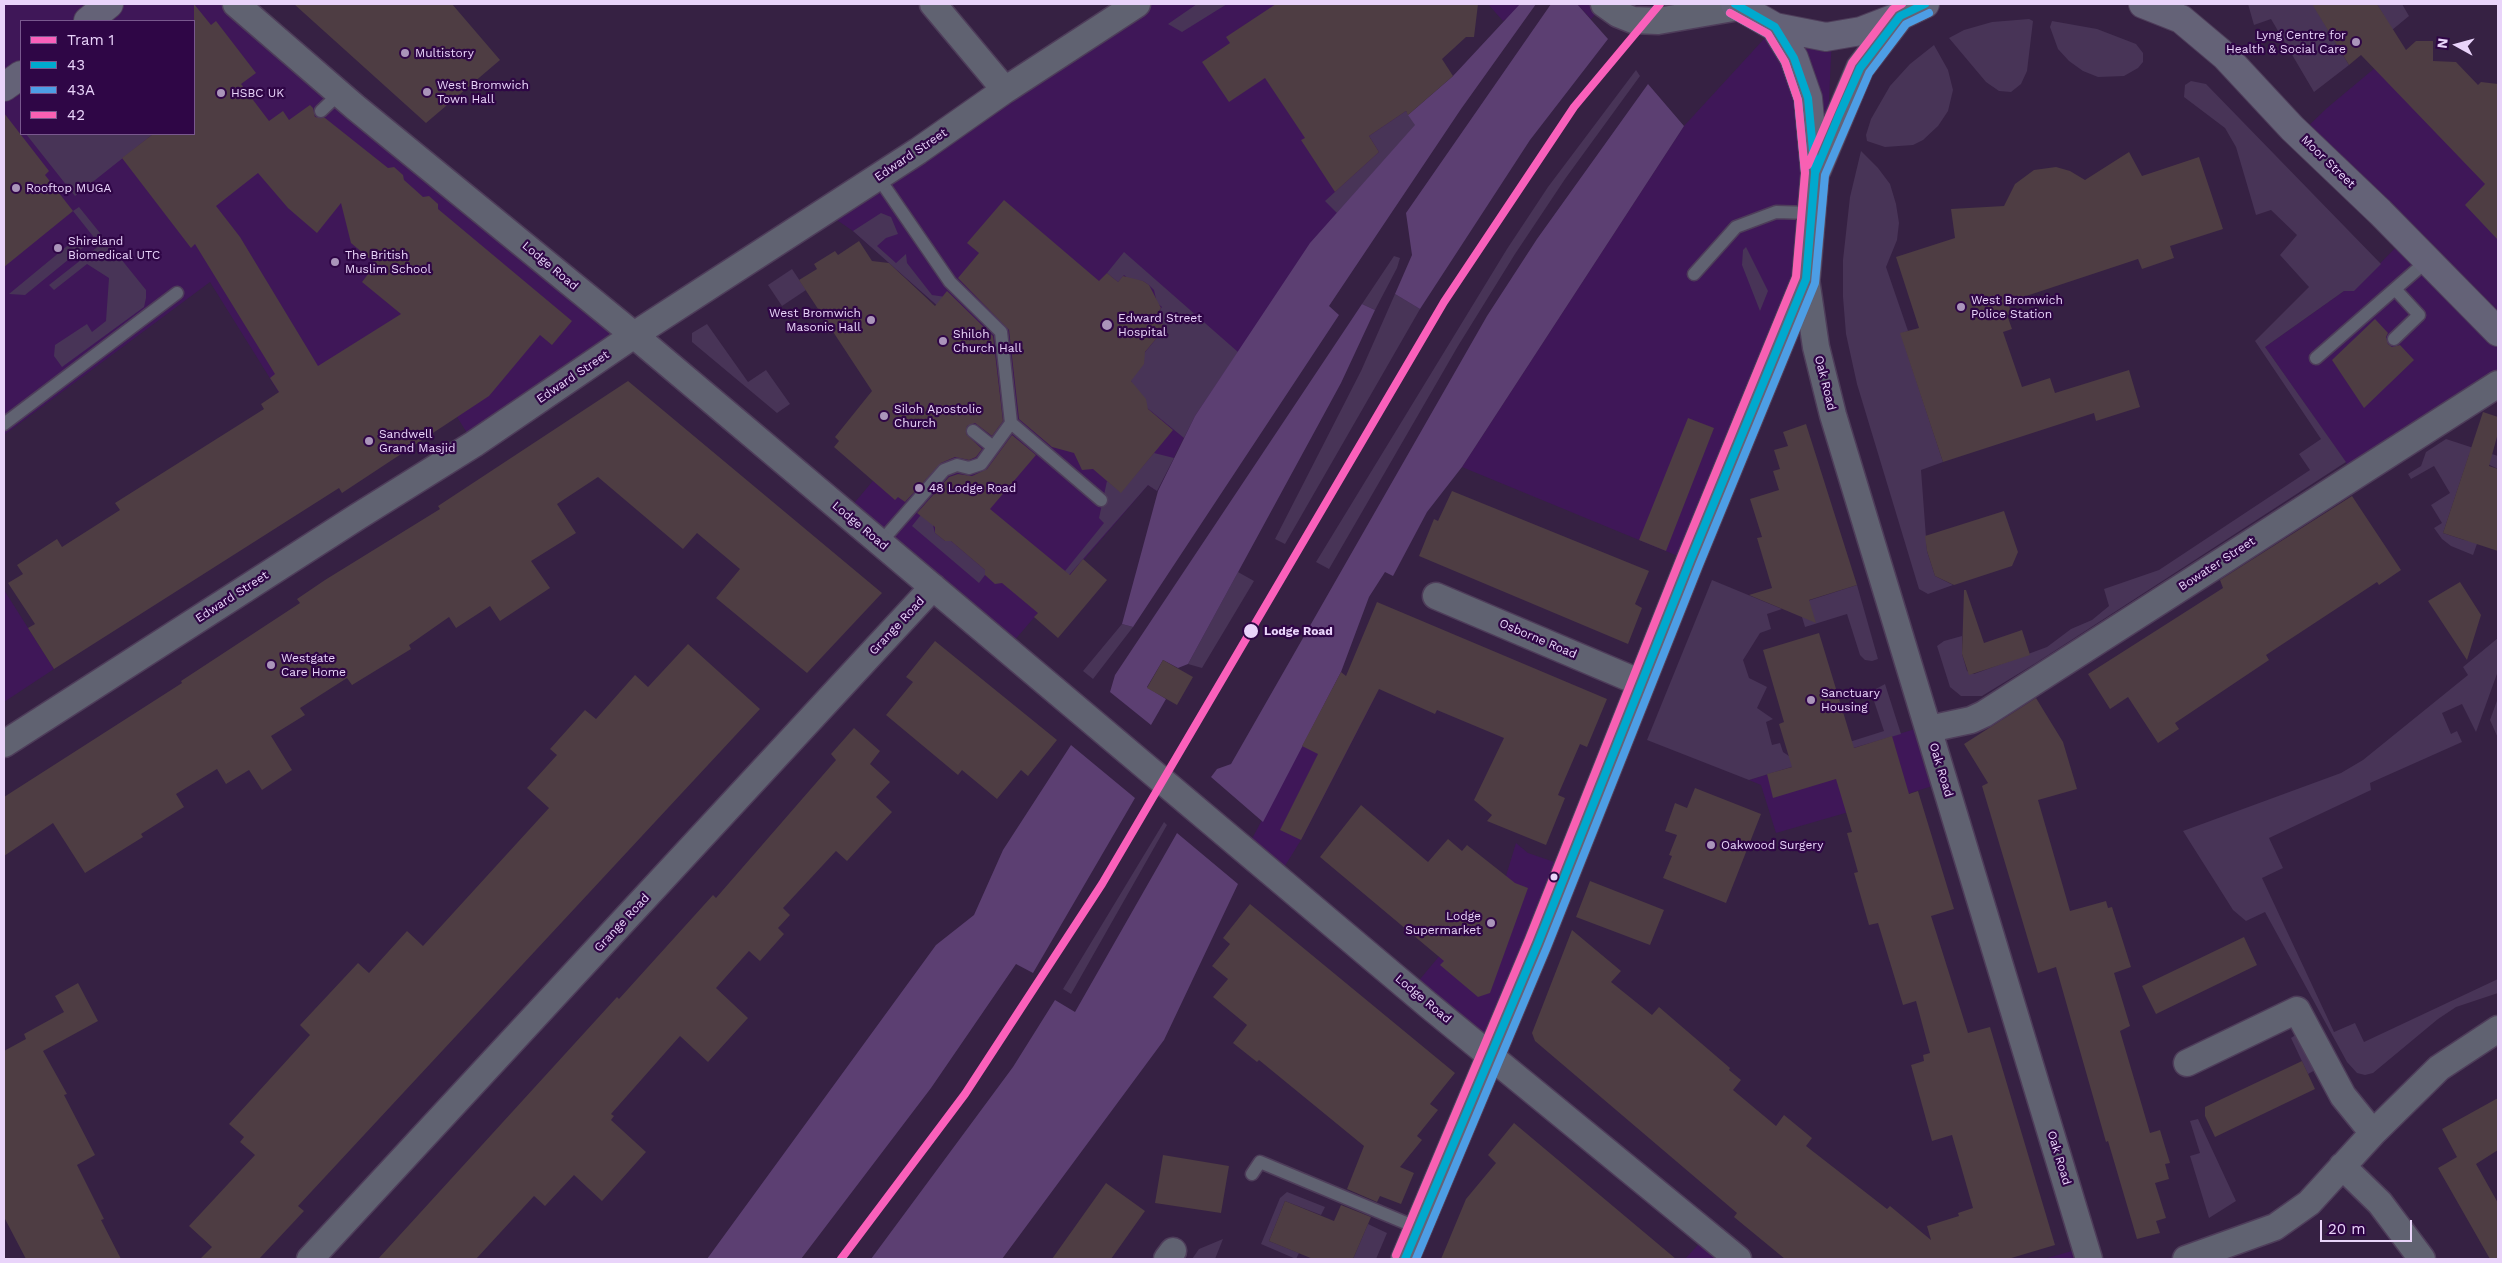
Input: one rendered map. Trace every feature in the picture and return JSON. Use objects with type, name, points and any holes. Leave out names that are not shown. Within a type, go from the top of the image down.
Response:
[{"type":"street","points":[[89,20],[109,4]]},
{"type":"street","name":"Lodge Road","points":[[236,4],[340,94],[634,335],[1490,1056],[1738,1259]]},
{"type":"street","points":[[933,4],[1005,90]]},
{"type":"street","name":"Edward Street","points":[[4,744],[474,444],[634,335],[878,177],[1005,90],[1137,4]]},
{"type":"street","points":[[1604,4],[1633,20],[1658,21],[1737,5],[1775,28],[1826,37],[1861,31],[1900,16],[1924,4]]},
{"type":"street","name":"Moor Street","points":[[2147,4],[2181,19],[2225,56],[2292,128],[2428,260],[2498,332]]},
{"type":"street","points":[[1816,173],[1860,68],[1900,16]]},
{"type":"street","points":[[1405,1259],[1538,944],[1641,683],[1806,279],[1816,173],[1808,98],[1794,58],[1775,28]]},
{"type":"street","points":[[4,87],[20,76]]},
{"type":"street","name":"Oak Road","points":[[1806,279],[1816,347],[1833,415],[2090,1259]]},
{"type":"street","name":"Bowater Street","points":[[1929,729],[1971,720],[1984,714],[2498,384]]},
{"type":"street","name":"Grange Road","points":[[310,1259],[933,588]]},
{"type":"street","name":"Osborne Road","points":[[1436,596],[1641,683]]},
{"type":"street","points":[[2187,1063],[2297,1010],[2343,1096],[2374,1133]]},
{"type":"street","points":[[2186,1259],[2275,1227],[2309,1202],[2439,1068],[2498,1029]]},
{"type":"street","points":[[2342,1166],[2380,1203],[2422,1259]]},
{"type":"lane","points":[[320,111],[340,94]]},
{"type":"lane","points":[[878,177],[950,282],[1001,332],[1012,423],[1102,500]]},
{"type":"lane","points":[[1694,274],[1736,227],[1776,212],[1811,213]]},
{"type":"lane","points":[[2316,358],[2350,335],[2428,260]]},
{"type":"lane","points":[[2394,339],[2419,315],[2395,290]]},
{"type":"lane","points":[[4,424],[177,293]]},
{"type":"lane","points":[[880,543],[944,470],[956,465],[969,468],[981,464],[1012,423]]},
{"type":"lane","points":[[973,431],[993,448]]},
{"type":"lane","points":[[1252,1174],[1260,1162],[1418,1228]]},
{"type":"shaded area","name":"The British Muslim School","points":[[4,4],[236,4],[634,335],[474,444],[442,393],[311,444],[210,282],[4,435]]},
{"type":"shaded area","name":"Edward Street Hospital","points":[[1137,4],[1334,4],[1416,125],[1238,352],[1195,416],[1157,491],[1148,485],[1007,649],[845,514],[985,348],[853,231],[825,212]]},
{"type":"shaded area","points":[[1197,4],[1227,4],[1182,32],[1168,24]]},
{"type":"shaded area","points":[[1488,4],[1527,4],[1503,21]]},
{"type":"shaded area","points":[[1520,4],[1536,4],[1461,109],[1329,306],[1339,315],[1133,627],[1122,624],[1158,491],[1195,416],[1310,243],[1415,125],[1408,115],[1453,76]]},
{"type":"shaded area","points":[[1551,4],[1577,4],[1608,39],[1530,140],[1420,309],[1395,294],[1412,255],[1406,213]]},
{"type":"shaded area","points":[[1577,4],[1605,4],[1591,19]]},
{"type":"shaded area","points":[[2248,4],[2313,4],[2349,65],[2314,92],[2271,19],[2254,25]]},
{"type":"shaded area","points":[[2377,4],[2402,4],[2409,16],[2392,30]]},
{"type":"shaded area","points":[[2029,19],[2033,21],[2027,71],[2021,84],[2011,92],[1999,91],[1986,82],[1949,38],[1964,30],[1992,22]]},
{"type":"shaded area","points":[[2052,21],[2097,29],[2136,44],[2143,53],[2143,62],[2138,68],[2124,76],[2098,77],[2083,71],[2069,61],[2058,49],[2050,27]]},
{"type":"shaded area","points":[[1775,27],[1832,35],[1828,122],[1806,279],[1690,561],[1462,467],[1684,126]]},
{"type":"shaded area","points":[[1934,45],[1948,70],[1953,90],[1948,111],[1938,126],[1923,140],[1913,145],[1885,147],[1867,141],[1866,135],[1871,119],[1890,86],[1910,64]]},
{"type":"shaded area","points":[[2400,47],[2498,151],[2498,384],[2355,476],[2265,347],[2344,291],[2354,290],[2405,238],[2299,135],[2327,108]]},
{"type":"shaded area","points":[[1636,70],[1640,76],[1565,179],[1515,254],[1458,346],[1329,569],[1316,562],[1507,249],[1548,187]]},
{"type":"shaded area","points":[[2191,81],[2206,84],[2381,264],[2354,291],[2344,291],[2265,347],[2346,462],[1982,696],[1961,696],[1950,687],[1937,646],[1944,641],[1962,636],[1962,654],[1967,671],[1974,674],[2047,647],[2071,629],[2092,620],[2109,606],[2104,589],[2159,570],[2310,470],[2299,454],[2321,439],[2255,341],[2309,287],[2280,255],[2297,235],[2271,210],[2256,215],[2236,147],[2225,128],[2184,97],[2185,85]]},
{"type":"shaded area","points":[[1648,84],[1684,126],[1462,467],[1427,512],[1393,576],[1385,572],[1369,597],[1341,672],[1263,822],[1211,777],[1217,769],[1231,764],[1487,316],[1537,239]]},
{"type":"shaded area","points":[[1406,111],[1416,125],[1337,213],[1325,201],[1379,152],[1369,136]]},
{"type":"shaded area","points":[[27,135],[152,135],[75,196]]},
{"type":"shaded area","points":[[1861,151],[1878,168],[1890,184],[1896,204],[1899,223],[1897,240],[1886,267],[1908,331],[1901,334],[1943,462],[1921,470],[1927,551],[1935,576],[1953,585],[1928,594],[1919,589],[1857,384],[1846,334],[1843,260],[1850,197]]},
{"type":"shaded area","points":[[79,207],[146,290],[146,298],[144,307],[62,367],[54,356],[55,345],[87,324],[92,332],[106,321],[109,278],[87,264],[54,290],[49,285],[100,245],[73,211]]},
{"type":"shaded area","points":[[881,213],[891,217],[898,234],[886,238],[877,246],[896,263],[906,254],[907,263],[932,295],[946,297],[985,348],[853,231]]},
{"type":"shaded area","points":[[78,237],[85,246],[25,295],[9,294]]},
{"type":"shaded area","points":[[1746,247],[1768,291],[1760,311],[1742,265],[1743,250]]},
{"type":"shaded area","points":[[1124,252],[1238,352],[1195,416],[1184,438],[1146,407],[1127,374],[1166,327],[1155,317],[1162,307],[1157,303],[1154,290],[1149,285],[1143,281],[1130,280],[1124,275],[1118,282],[1107,273]]},
{"type":"shaded area","points":[[1394,256],[1400,258],[1397,268],[1375,310],[1362,304]]},
{"type":"shaded area","points":[[792,269],[806,290],[782,306],[768,285]]},
{"type":"shaded area","points":[[1395,294],[1420,309],[1285,544],[1275,539],[1361,371]]},
{"type":"shaded area","points":[[1362,304],[1375,310],[1341,383],[1188,664],[1178,668],[1163,660],[1147,687],[1166,699],[1151,725],[1110,692],[1115,675]]},
{"type":"shaded area","points":[[707,324],[748,382],[766,370],[790,404],[777,413],[692,342],[692,333]]},
{"type":"shaded area","points":[[2446,439],[2498,456],[2498,469],[2469,455],[2443,533],[2464,540],[2478,541],[2473,555],[2451,546],[2442,539],[2434,528],[2442,523],[2431,505],[2450,493],[2434,466],[2411,479],[2408,474],[2421,466],[2426,452]]},
{"type":"shaded area","points":[[1154,453],[1174,458],[1157,491],[1148,485],[1069,575],[1065,571],[1104,523],[1099,518],[1107,481],[1121,492]]},
{"type":"shaded area","points":[[924,511],[936,521],[933,525],[935,533],[945,541],[951,541],[985,570],[985,575],[979,583],[912,526]]},
{"type":"shaded area","points":[[1238,572],[1254,581],[1202,668],[1188,664]]},
{"type":"shaded area","points":[[1712,580],[1782,609],[1767,614],[1771,629],[1760,633],[1743,660],[1749,678],[1767,687],[1757,708],[1773,719],[1766,722],[1772,745],[1780,743],[1783,752],[1801,764],[1749,780],[1647,740]]},
{"type":"shaded area","points":[[1857,585],[1878,659],[1872,661],[1865,660],[1860,655],[1847,614],[1805,627],[1798,604]]},
{"type":"shaded area","points":[[4,590],[54,669],[4,702]]},
{"type":"shaded area","points":[[1122,624],[1133,627],[1093,679],[1083,671]]},
{"type":"shaded area","points":[[2498,638],[2498,671],[2476,732],[2462,704],[2442,713],[2451,734],[2457,731],[2462,742],[2370,783],[2371,790],[2269,838],[2283,868],[2262,878],[2334,1032],[2355,1023],[2364,1042],[2498,979],[2498,993],[2456,1007],[2438,1019],[2373,1073],[2365,1075],[2357,1073],[2347,1062],[2265,912],[2246,921],[2233,910],[2183,831],[2341,773],[2363,760],[2468,675],[2463,667]]},
{"type":"shaded area","points":[[1341,672],[1373,701],[1301,840],[1278,877],[1246,850]]},
{"type":"shaded area","points":[[1885,684],[1901,734],[1826,756],[1824,750],[1884,731],[1873,698],[1874,690]]},
{"type":"shaded area","points":[[2498,698],[2498,738],[2490,720]]},
{"type":"shaded area","points":[[1928,725],[1945,782],[1866,807],[1776,833],[1761,785],[1749,780]]},
{"type":"shaded area","points":[[1071,745],[1135,798],[1033,973],[1016,964],[931,1088],[801,1259],[707,1259],[936,945],[974,915],[1003,850]]},
{"type":"shaded area","points":[[1164,822],[1167,825],[1071,994],[1063,989]]},
{"type":"shaded area","points":[[1177,833],[1238,884],[1164,1040],[1002,1259],[871,1259],[1013,1067],[1055,1000],[1075,1012]]},
{"type":"shaded area","points":[[1516,843],[1528,853],[1569,867],[1490,1056],[1411,990],[1506,876]]},
{"type":"shaded area","points":[[2297,1034],[2317,1069],[2308,1074],[2291,1038]]},
{"type":"shaded area","points":[[2198,1119],[2236,1201],[2209,1218],[2190,1156],[2200,1153],[2190,1121]]},
{"type":"shaded area","points":[[1287,1192],[1325,1207],[1321,1215],[1285,1201],[1269,1241],[1299,1253],[1296,1259],[1261,1244],[1280,1198]]},
{"type":"shaded area","points":[[1368,1224],[1387,1233],[1376,1259],[1353,1259]]},
{"type":"shaded area","points":[[1708,1234],[1738,1259],[1685,1259]]},
{"type":"shaded area","points":[[1223,1239],[1215,1259],[1192,1259],[1199,1249]]},
{"type":"shaded area","points":[[2086,1247],[2089,1259],[2044,1259]]},
{"type":"building","points":[[194,4],[211,25],[216,21],[256,73],[241,84],[269,121],[283,111],[289,120],[310,105],[313,108],[315,117],[325,118],[388,168],[394,167],[403,175],[404,180],[423,197],[429,196],[438,204],[438,209],[572,321],[552,345],[540,335],[489,396],[342,493],[339,488],[54,669],[28,628],[35,624],[8,583],[23,574],[17,565],[57,539],[62,547],[120,510],[115,503],[264,409],[261,404],[279,392],[270,378],[275,374],[195,244],[191,248],[122,158],[152,135],[195,135]],"holes":[[[258,173],[288,208],[317,233],[341,203],[351,243],[376,264],[362,282],[401,314],[318,366],[240,237],[216,206]]]},
{"type":"building","name":"West Bromwich Town Hall","points":[[294,4],[452,4],[500,60],[426,123]]},
{"type":"building","points":[[1276,4],[1478,4],[1474,37],[1466,37],[1442,59],[1453,76],[1408,115],[1406,111],[1369,136],[1379,152],[1335,192],[1301,140],[1305,138],[1265,78],[1229,102],[1202,62],[1230,43],[1226,37]]},
{"type":"building","points":[[2312,4],[2377,4],[2406,50],[2416,41],[2433,41],[2433,61],[2456,62],[2478,85],[2481,82],[2498,84],[2498,240],[2465,205],[2485,184],[2361,55],[2349,65]]},
{"type":"building","name":"Shireland Biomedical UTC","points":[[4,113],[49,171],[45,175],[73,211],[4,267]]},
{"type":"building","name":"West Bromwich Police Station","points":[[2129,152],[2142,176],[2199,157],[2223,229],[2170,246],[2174,258],[2142,269],[2138,259],[2008,302],[2011,313],[2007,315],[2012,329],[2003,332],[2022,387],[2050,378],[2055,393],[2129,370],[2140,407],[2096,421],[2094,413],[1943,462],[1900,333],[1919,328],[1896,257],[1955,238],[1951,209],[2004,206],[2015,184],[2034,170],[2056,167],[2070,171],[2085,180]]},
{"type":"building","name":"Edward Street Hospital","points":[[1004,200],[1099,281],[1107,273],[1118,282],[1123,276],[1143,281],[1149,285],[1161,308],[1155,317],[1166,327],[1145,352],[1144,364],[1131,381],[1146,399],[1148,409],[1173,430],[1121,493],[1093,469],[1082,470],[1074,453],[1052,447],[1019,419],[1009,330],[958,278],[979,253],[967,243]]},
{"type":"building","points":[[859,241],[872,261],[889,263],[935,306],[947,291],[993,336],[1003,421],[992,436],[975,423],[967,426],[966,434],[982,449],[976,457],[969,460],[955,457],[941,463],[905,502],[898,497],[895,500],[834,447],[839,441],[835,437],[872,391],[799,280],[817,269],[814,264],[835,251],[838,255]]},
{"type":"building","points":[[2375,319],[2388,333],[2386,337],[2388,344],[2392,347],[2400,345],[2414,360],[2364,408],[2332,360]]},
{"type":"building","points":[[628,381],[882,593],[807,673],[716,598],[740,569],[697,533],[683,549],[598,477],[557,504],[576,533],[531,561],[550,588],[500,621],[490,606],[456,628],[449,617],[409,645],[411,649],[352,685],[347,678],[300,708],[305,715],[271,736],[292,770],[262,790],[249,770],[226,784],[217,769],[176,794],[184,807],[141,834],[143,837],[85,873],[53,823],[4,856],[4,797],[182,683],[181,681],[300,603],[297,599],[325,580],[440,509],[438,506]]},
{"type":"building","points":[[2483,412],[2498,417],[2498,433],[2489,466],[2498,469],[2498,551],[2443,533]]},
{"type":"building","points":[[1688,418],[1714,428],[1666,551],[1639,540]]},
{"type":"building","points":[[1806,424],[1857,585],[1809,600],[1816,623],[1749,595],[1772,588],[1757,538],[1762,537],[1750,499],[1779,490],[1773,471],[1780,469],[1774,450],[1788,446],[1783,432]]},
{"type":"building","points":[[1012,435],[1036,455],[990,509],[1070,575],[1083,559],[1107,580],[1058,638],[1034,617],[1038,613],[1002,583],[995,584],[985,575],[985,570],[951,541],[945,541],[935,533],[935,527],[917,513],[949,477],[958,474],[972,476],[987,469]]},
{"type":"building","points":[[1452,491],[1649,571],[1635,604],[1642,608],[1628,644],[1419,556],[1434,519],[1438,521]]},
{"type":"building","points":[[2352,496],[2401,570],[2379,585],[2377,582],[2266,655],[2269,660],[2175,723],[2179,729],[2158,743],[2128,697],[2110,709],[2088,674],[2223,588],[2220,580]]},
{"type":"building","points":[[2004,511],[2018,552],[2012,566],[1954,585],[1935,576],[1927,551],[1925,536]]},
{"type":"building","points":[[2460,582],[2481,615],[2467,660],[2428,601]]},
{"type":"building","points":[[1964,590],[1966,590],[1984,643],[2022,630],[2030,655],[1969,675],[1962,654]]},
{"type":"building","points":[[1377,602],[1607,699],[1587,747],[1580,744],[1558,795],[1565,798],[1546,845],[1487,821],[1492,815],[1474,800],[1504,738],[1437,710],[1435,714],[1379,689],[1301,840],[1280,830],[1318,754],[1302,746],[1341,672],[1346,676]]},
{"type":"building","points":[[1819,633],[1854,748],[1892,736],[1909,794],[1918,791],[1954,909],[1931,916],[1968,1033],[1990,1027],[2055,1245],[2008,1259],[1785,1259],[1734,1217],[1737,1213],[1535,1041],[1532,1033],[1572,930],[1621,971],[1611,982],[1652,1015],[1659,1007],[1730,1068],[1729,1070],[1741,1080],[1733,1090],[1776,1126],[1784,1115],[1812,1138],[1806,1146],[1887,1209],[1890,1206],[1931,1240],[1927,1226],[1959,1216],[1958,1213],[1973,1208],[1952,1135],[1932,1141],[1911,1065],[1924,1061],[1923,1055],[1930,1053],[1916,1001],[1903,1005],[1878,923],[1869,925],[1854,873],[1858,872],[1847,833],[1852,832],[1836,779],[1773,798],[1767,774],[1792,767],[1779,724],[1784,722],[1763,650]]},
{"type":"building","points":[[935,641],[1057,740],[1028,776],[1021,770],[997,799],[962,770],[958,775],[886,715],[913,682],[906,677]]},
{"type":"building","points":[[688,644],[760,709],[298,1206],[304,1211],[259,1259],[200,1259],[212,1247],[189,1226],[255,1155],[240,1142],[244,1137],[229,1124],[310,1035],[300,1025],[358,963],[369,973],[407,931],[423,946],[549,808],[527,788],[557,755],[550,749],[585,710],[596,719],[635,675],[648,687]]},
{"type":"building","points":[[1163,660],[1193,677],[1177,705],[1147,688]]},
{"type":"building","points":[[2036,698],[2063,742],[2077,789],[2038,800],[2070,911],[2106,901],[2108,908],[2112,907],[2131,967],[2114,973],[2130,1026],[2120,1031],[2150,1133],[2160,1130],[2170,1163],[2165,1164],[2169,1179],[2155,1183],[2166,1218],[2156,1221],[2160,1233],[2137,1239],[2108,1141],[2106,1142],[2056,967],[2038,973],[1982,786],[1988,783],[1964,744]]},
{"type":"building","points":[[854,728],[880,751],[870,764],[890,782],[876,797],[892,812],[847,861],[836,851],[783,908],[790,915],[778,928],[784,934],[760,961],[749,951],[716,988],[748,1018],[708,1062],[680,1036],[611,1114],[614,1116],[611,1120],[646,1152],[602,1201],[574,1175],[545,1206],[534,1196],[476,1259],[378,1259],[617,997],[619,999],[713,895],[716,898],[836,760],[831,754]]},
{"type":"building","name":"Oakwood Surgery","points":[[1695,788],[1761,814],[1726,903],[1663,878],[1672,856],[1669,855],[1677,835],[1665,831],[1675,803],[1687,808]]},
{"type":"building","points":[[1361,805],[1428,862],[1448,839],[1462,851],[1467,845],[1515,883],[1528,888],[1490,993],[1478,997],[1440,965],[1444,961],[1320,857]]},
{"type":"building","points":[[1590,881],[1664,910],[1650,945],[1576,917]]},
{"type":"building","points":[[1250,904],[1455,1073],[1430,1104],[1438,1110],[1417,1136],[1422,1140],[1400,1167],[1414,1173],[1401,1204],[1380,1196],[1377,1202],[1347,1189],[1364,1146],[1259,1060],[1257,1062],[1233,1043],[1247,1025],[1213,997],[1228,979],[1212,966],[1230,944],[1223,938]]},
{"type":"building","points":[[2244,937],[2257,965],[2156,1014],[2142,986]]},
{"type":"building","points":[[78,983],[98,1021],[43,1051],[67,1094],[64,1095],[95,1155],[77,1165],[104,1219],[101,1220],[121,1259],[26,1259],[4,1217],[4,1051],[26,1039],[24,1034],[64,1012],[55,996]]},
{"type":"building","points":[[2302,1061],[2315,1089],[2215,1137],[2205,1116],[2205,1107]]},
{"type":"building","points":[[2498,1098],[2498,1150],[2476,1164],[2498,1203],[2498,1259],[2490,1259],[2438,1168],[2457,1157],[2442,1129]]},
{"type":"building","points":[[1514,1123],[1676,1259],[1441,1259],[1466,1199],[1496,1163],[1488,1155]]},
{"type":"building","points":[[1163,1155],[1229,1166],[1221,1213],[1155,1203]]},
{"type":"building","points":[[1106,1183],[1145,1211],[1111,1259],[1052,1259]]},
{"type":"building","points":[[1285,1201],[1334,1221],[1341,1205],[1371,1217],[1353,1259],[1313,1259],[1269,1241]]},
{"type":"tram line","name":"1","points":[[841,1259],[965,1094],[1102,884],[1444,302],[1574,107],[1660,4]]},
{"type":"transit line","name":"43","points":[[1735,4],[1775,27],[1794,58],[1808,98],[1815,171]]},
{"type":"transit line","name":"42","points":[[1808,165],[1852,63],[1893,9],[1902,4]]},
{"type":"transit line","name":"43","points":[[1405,1259],[1538,943],[1690,561],[1806,279],[1815,173],[1839,115],[1860,68],[1900,16],[1925,4]]},
{"type":"transit line","name":"43A","points":[[1730,13],[1768,34],[1785,62],[1798,100],[1805,172]]},
{"type":"transit line","name":"42","points":[[1396,1255],[1529,939],[1681,557],[1796,277],[1805,173],[1798,100],[1785,62],[1768,34],[1730,13]]},
{"type":"transit line","name":"43A","points":[[1416,1259],[1547,947],[1699,565],[1815,283],[1825,175],[1869,73],[1906,24],[1929,13]]},
{"type":"place","name":"Lyng Centre for Health & Social Care","points":[[2356,42]]},
{"type":"place","name":"Multistory","points":[[405,53]]},
{"type":"place","name":"West Bromwich Town Hall","points":[[427,92]]},
{"type":"place","name":"HSBC UK","points":[[221,93]]},
{"type":"place","name":"Rooftop MUGA","points":[[16,188]]},
{"type":"place","name":"Shireland Biomedical UTC","points":[[58,248]]},
{"type":"place","name":"The British Muslim School","points":[[335,262]]},
{"type":"place","name":"West Bromwich Police Station","points":[[1961,307]]},
{"type":"place","name":"West Bromwich Masonic Hall","points":[[871,320]]},
{"type":"place","name":"Edward Street Hospital","points":[[1107,325]]},
{"type":"place","name":"Shiloh Church Hall","points":[[943,341]]},
{"type":"place","name":"Siloh Apostolic Church","points":[[884,416]]},
{"type":"place","name":"Sandwell Grand Masjid","points":[[369,441]]},
{"type":"place","name":"48 Lodge Road","points":[[919,488]]},
{"type":"place","name":"Lodge Road","points":[[1251,631]]},
{"type":"place","name":"Westgate Care Home","points":[[271,665]]},
{"type":"place","name":"Sanctuary Housing","points":[[1811,700]]},
{"type":"place","name":"Oakwood Surgery","points":[[1711,845]]},
{"type":"place","name":"Lodge Supermarket","points":[[1491,923]]}]
